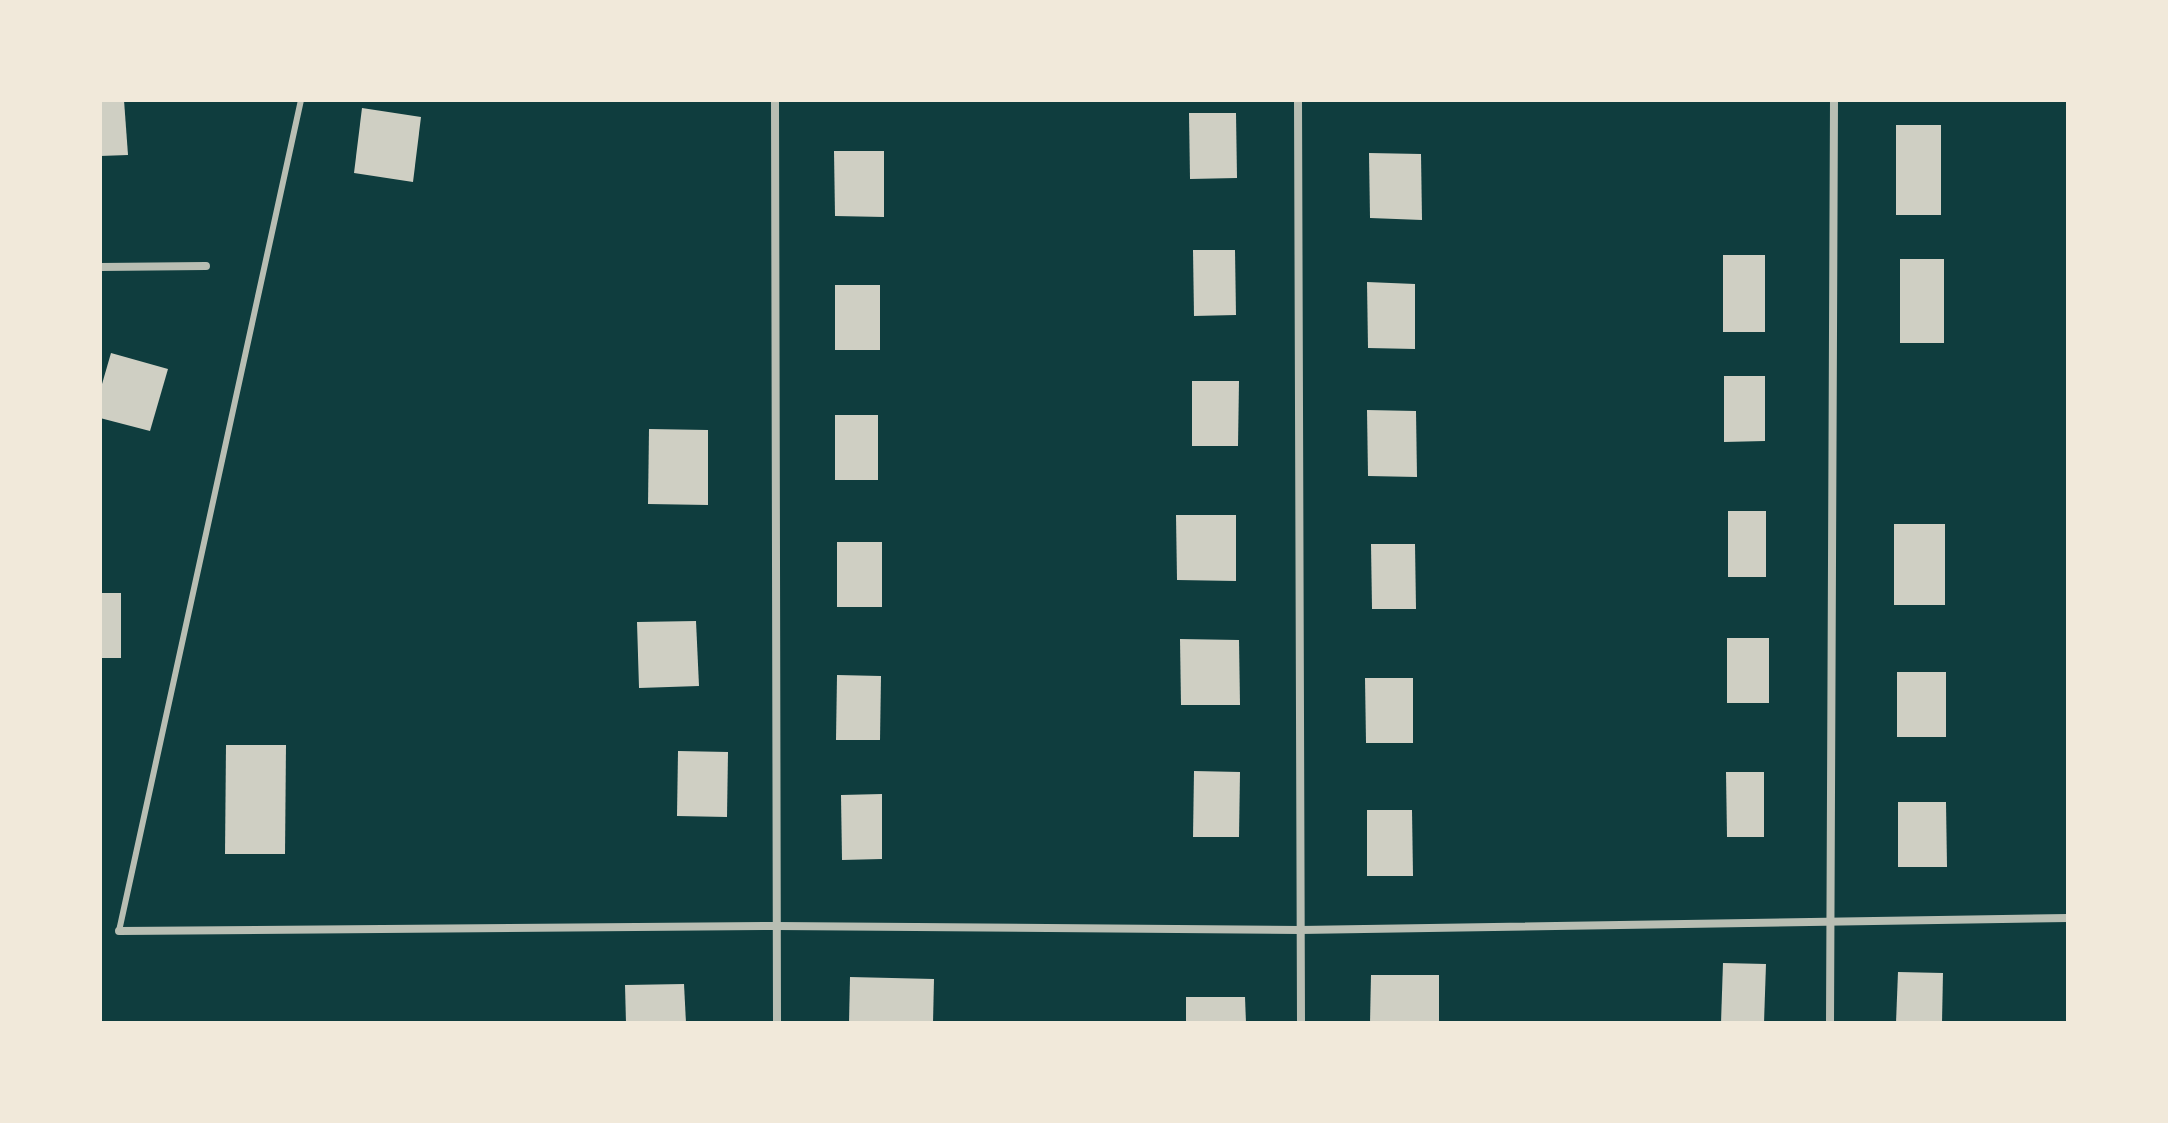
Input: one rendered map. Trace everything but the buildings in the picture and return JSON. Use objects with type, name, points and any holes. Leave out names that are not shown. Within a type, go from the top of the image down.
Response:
[{"type":"street","points":[[775,100],[777,1023]]},
{"type":"street","points":[[1298,100],[1301,1023]]},
{"type":"street","points":[[1830,1023],[1834,100]]},
{"type":"street","points":[[100,267],[206,266]]},
{"type":"street","points":[[119,931],[777,926],[1300,930],[2068,918]]},
{"type":"lane","points":[[119,931],[301,100]]}]
